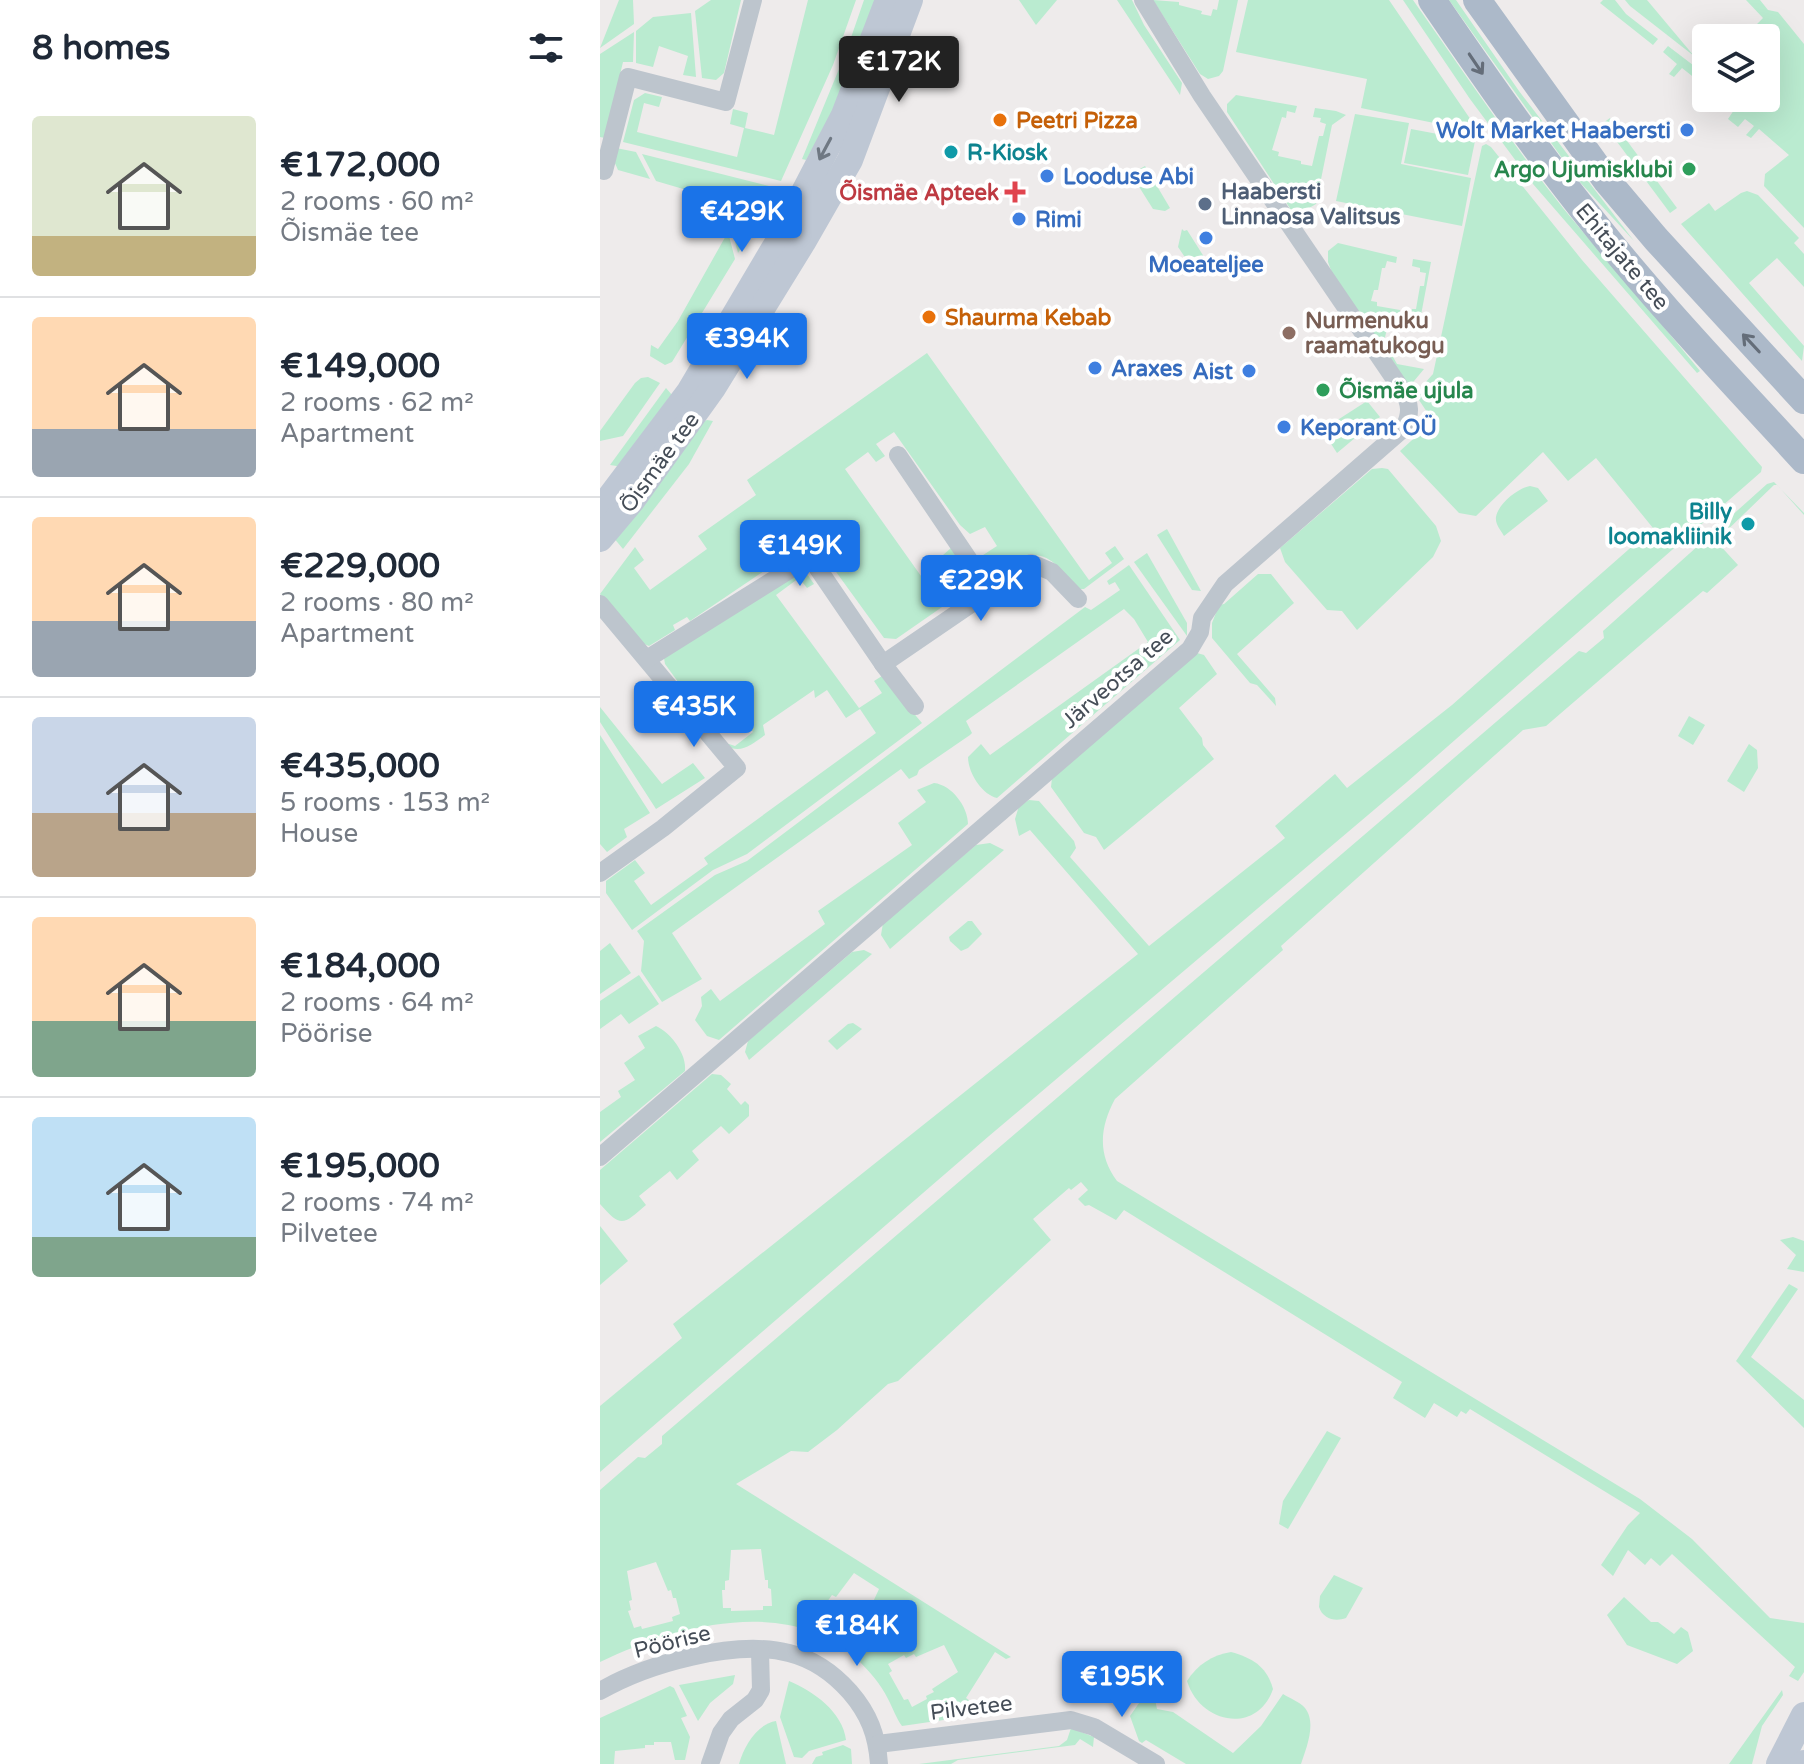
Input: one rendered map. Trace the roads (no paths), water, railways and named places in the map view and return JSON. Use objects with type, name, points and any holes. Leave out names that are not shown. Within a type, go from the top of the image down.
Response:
[{"type":"main road","name":"Õismäe tee","points":[[600,510],[689,392],[779,240],[844,115],[888,0]]},
{"type":"main road","name":"Õismäe tee","points":[[600,539],[632,501],[713,388],[803,242],[850,160],[910,0]]},
{"type":"main road","name":"Ehitajate tee","points":[[1432,0],[1493,89],[1583,210],[1804,460]]},
{"type":"main road","name":"Ehitajate tee","points":[[1477,0],[1607,181],[1804,400]]},
{"type":"main road","points":[[1779,1764],[1804,1715]]},
{"type":"street","points":[[600,169],[604,171],[628,77],[726,102],[753,0]]},
{"type":"street","name":"Järveotsa tee","points":[[600,1157],[1190,649],[1200,632],[1202,618],[1225,584],[1404,428],[1410,416],[1409,403],[1402,390],[1209,106],[1143,0]]},
{"type":"street","points":[[898,455],[990,591]]},
{"type":"street","points":[[647,659],[810,557],[915,706]]},
{"type":"street","points":[[883,664],[1031,563],[1052,572],[1078,599]]},
{"type":"street","points":[[600,604],[737,768],[663,828],[600,873]]},
{"type":"street","name":"Pöörise","points":[[600,1691],[637,1673],[670,1662],[726,1651],[789,1652],[810,1660],[830,1673],[858,1701],[871,1723],[878,1744],[879,1764]]},
{"type":"street","points":[[710,1764],[721,1733],[731,1719],[755,1700],[761,1690],[760,1651]]},
{"type":"street","name":"Pilvetee","points":[[878,1744],[1071,1720],[1094,1727],[1156,1764]]},
{"type":"place","name":"Peetri Pizza","points":[[1000,120]]},
{"type":"place","name":"Wolt Market Haabersti","points":[[1687,130]]},
{"type":"place","name":"R-Kiosk","points":[[951,152]]},
{"type":"place","name":"Argo Ujumisklubi","points":[[1689,169]]},
{"type":"place","name":"Looduse Abi","points":[[1047,176]]},
{"type":"place","name":"Õismäe Apteek","points":[[1015,192]]},
{"type":"place","name":"Haabersti Linnaosa Valitsus","points":[[1205,204]]},
{"type":"place","name":"Rimi","points":[[1019,219]]},
{"type":"place","name":"Moeateljee","points":[[1206,238]]},
{"type":"place","name":"Shaurma Kebab","points":[[929,317]]},
{"type":"place","name":"Nurmenuku raamatukogu","points":[[1289,333]]},
{"type":"place","name":"Araxes","points":[[1095,368]]},
{"type":"place","name":"Aist","points":[[1249,371]]},
{"type":"place","name":"Õismäe ujula","points":[[1323,390]]},
{"type":"place","name":"Keporant OÜ","points":[[1284,427]]},
{"type":"place","name":"Billy loomakliinik","points":[[1748,524]]}]
